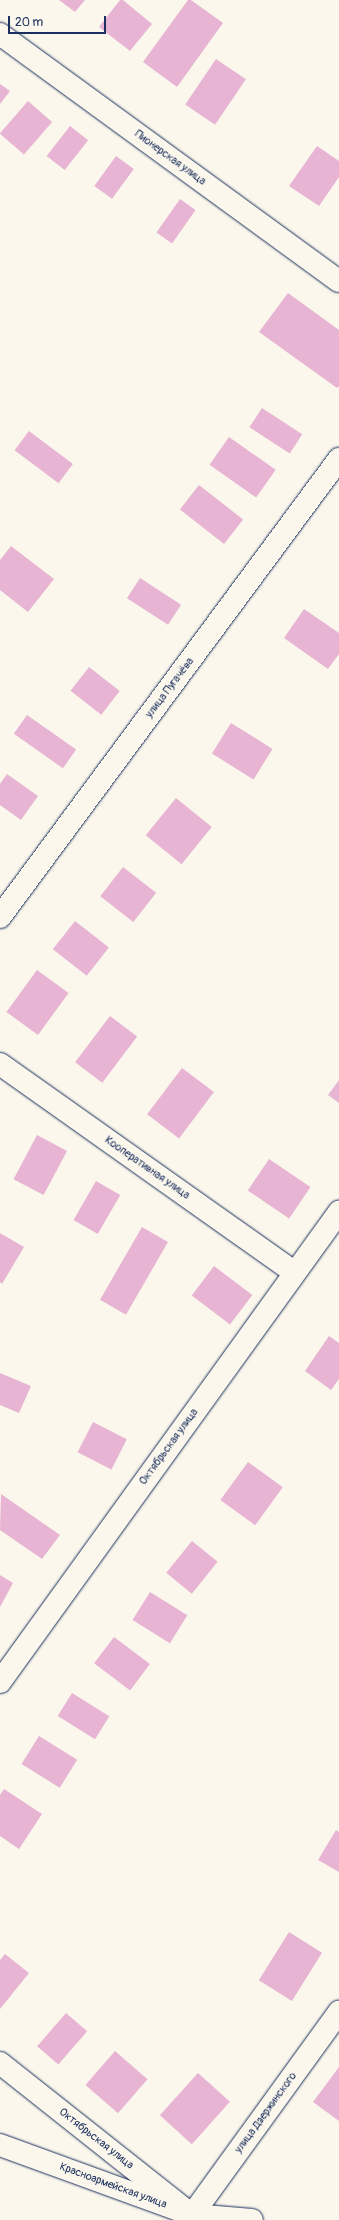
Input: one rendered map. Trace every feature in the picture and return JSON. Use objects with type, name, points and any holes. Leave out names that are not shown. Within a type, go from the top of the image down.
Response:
[{"type":"street","name":"Пионерская улица","points":[[0,34],[339,282]]},
{"type":"street","name":"улица Пугачёва","points":[[0,917],[339,459]]},
{"type":"street","name":"Кооперативная улица","points":[[0,1064],[294,1272]]},
{"type":"street","name":"Октябрьская улица","points":[[0,1682],[294,1272],[339,1212]]},
{"type":"street","name":"улица Дзержинского","points":[[192,2215],[339,2012]]},
{"type":"street","name":"Октябрьская улица","points":[[0,2063],[192,2215]]},
{"type":"street","name":"Красноармейская улица","points":[[0,2145],[192,2215],[252,2220]]},
{"type":"building","points":[[59,0],[85,0],[75,12]]},
{"type":"building","points":[[120,0],[123,0],[152,24],[130,51],[99,27]]},
{"type":"building","points":[[188,0],[191,0],[223,23],[177,87],[143,62]]},
{"type":"building","points":[[216,59],[246,79],[215,125],[185,105]]},
{"type":"building","points":[[0,84],[10,91],[0,104]]},
{"type":"building","points":[[28,101],[52,122],[24,154],[0,133]]},
{"type":"building","points":[[70,126],[88,140],[65,170],[47,156]]},
{"type":"building","points":[[317,146],[339,161],[339,177],[319,206],[289,186]]},
{"type":"building","points":[[116,156],[134,169],[112,199],[94,186]]},
{"type":"building","points":[[180,199],[196,210],[172,243],[156,233]]},
{"type":"building","points":[[288,293],[339,330],[339,386],[337,388],[259,332]]},
{"type":"building","points":[[262,408],[302,434],[290,453],[249,427]]},
{"type":"building","points":[[29,431],[73,464],[58,483],[15,450]]},
{"type":"building","points":[[229,437],[276,470],[256,498],[209,465]]},
{"type":"building","points":[[199,485],[243,519],[224,544],[180,509]]},
{"type":"building","points":[[11,546],[54,579],[28,612],[0,590],[0,560]]},
{"type":"building","points":[[140,578],[181,605],[168,625],[127,598]]},
{"type":"building","points":[[304,609],[339,633],[339,654],[328,669],[284,638]]},
{"type":"building","points":[[89,667],[120,691],[101,715],[71,691]]},
{"type":"building","points":[[27,715],[76,749],[63,768],[14,734]]},
{"type":"building","points":[[231,723],[273,749],[253,779],[212,754]]},
{"type":"building","points":[[7,774],[38,796],[21,820],[0,805],[0,784]]},
{"type":"building","points":[[176,798],[212,827],[182,864],[146,835]]},
{"type":"building","points":[[123,867],[156,893],[133,922],[100,896]]},
{"type":"building","points":[[75,921],[109,947],[87,976],[53,949]]},
{"type":"building","points":[[37,970],[69,993],[38,1035],[6,1012]]},
{"type":"building","points":[[110,1016],[137,1036],[102,1083],[75,1062]]},
{"type":"building","points":[[182,1068],[214,1092],[179,1138],[147,1114]]},
{"type":"building","points":[[339,1080],[339,1103],[328,1095]]},
{"type":"building","points":[[37,1135],[67,1151],[44,1195],[14,1179]]},
{"type":"building","points":[[269,1159],[310,1187],[289,1218],[248,1191]]},
{"type":"building","points":[[96,1181],[120,1195],[98,1234],[74,1220]]},
{"type":"building","points":[[142,1227],[168,1242],[126,1315],[100,1300]]},
{"type":"building","points":[[0,1233],[24,1247],[2,1284],[0,1282]]},
{"type":"building","points":[[214,1266],[252,1295],[230,1324],[192,1296]]},
{"type":"building","points":[[329,1336],[339,1343],[339,1379],[331,1390],[305,1371]]},
{"type":"building","points":[[0,1373],[31,1386],[19,1413],[0,1405]]},
{"type":"building","points":[[93,1422],[127,1439],[111,1470],[78,1452]]},
{"type":"building","points":[[248,1462],[283,1487],[255,1525],[220,1500]]},
{"type":"building","points":[[1,1494],[60,1535],[42,1559],[0,1530]]},
{"type":"building","points":[[192,1541],[218,1562],[192,1594],[166,1573]]},
{"type":"building","points":[[0,1575],[13,1583],[0,1607]]},
{"type":"building","points":[[150,1592],[187,1615],[170,1643],[133,1620]]},
{"type":"building","points":[[114,1637],[150,1664],[130,1690],[94,1663]]},
{"type":"building","points":[[72,1693],[109,1716],[95,1739],[58,1716]]},
{"type":"building","points":[[39,1736],[77,1760],[60,1788],[22,1764]]},
{"type":"building","points":[[4,1789],[42,1814],[19,1849],[0,1836],[0,1795]]},
{"type":"building","points":[[336,1830],[339,1832],[339,1872],[318,1860]]},
{"type":"building","points":[[289,1932],[322,1953],[292,2001],[259,1980]]},
{"type":"building","points":[[5,1954],[29,1973],[0,2009],[0,1960]]},
{"type":"building","points":[[66,2013],[87,2031],[58,2065],[37,2046]]},
{"type":"building","points":[[115,2051],[147,2079],[118,2113],[85,2085]]},
{"type":"building","points":[[339,2067],[339,2121],[313,2102]]},
{"type":"building","points":[[198,2073],[230,2102],[192,2144],[160,2115]]}]
